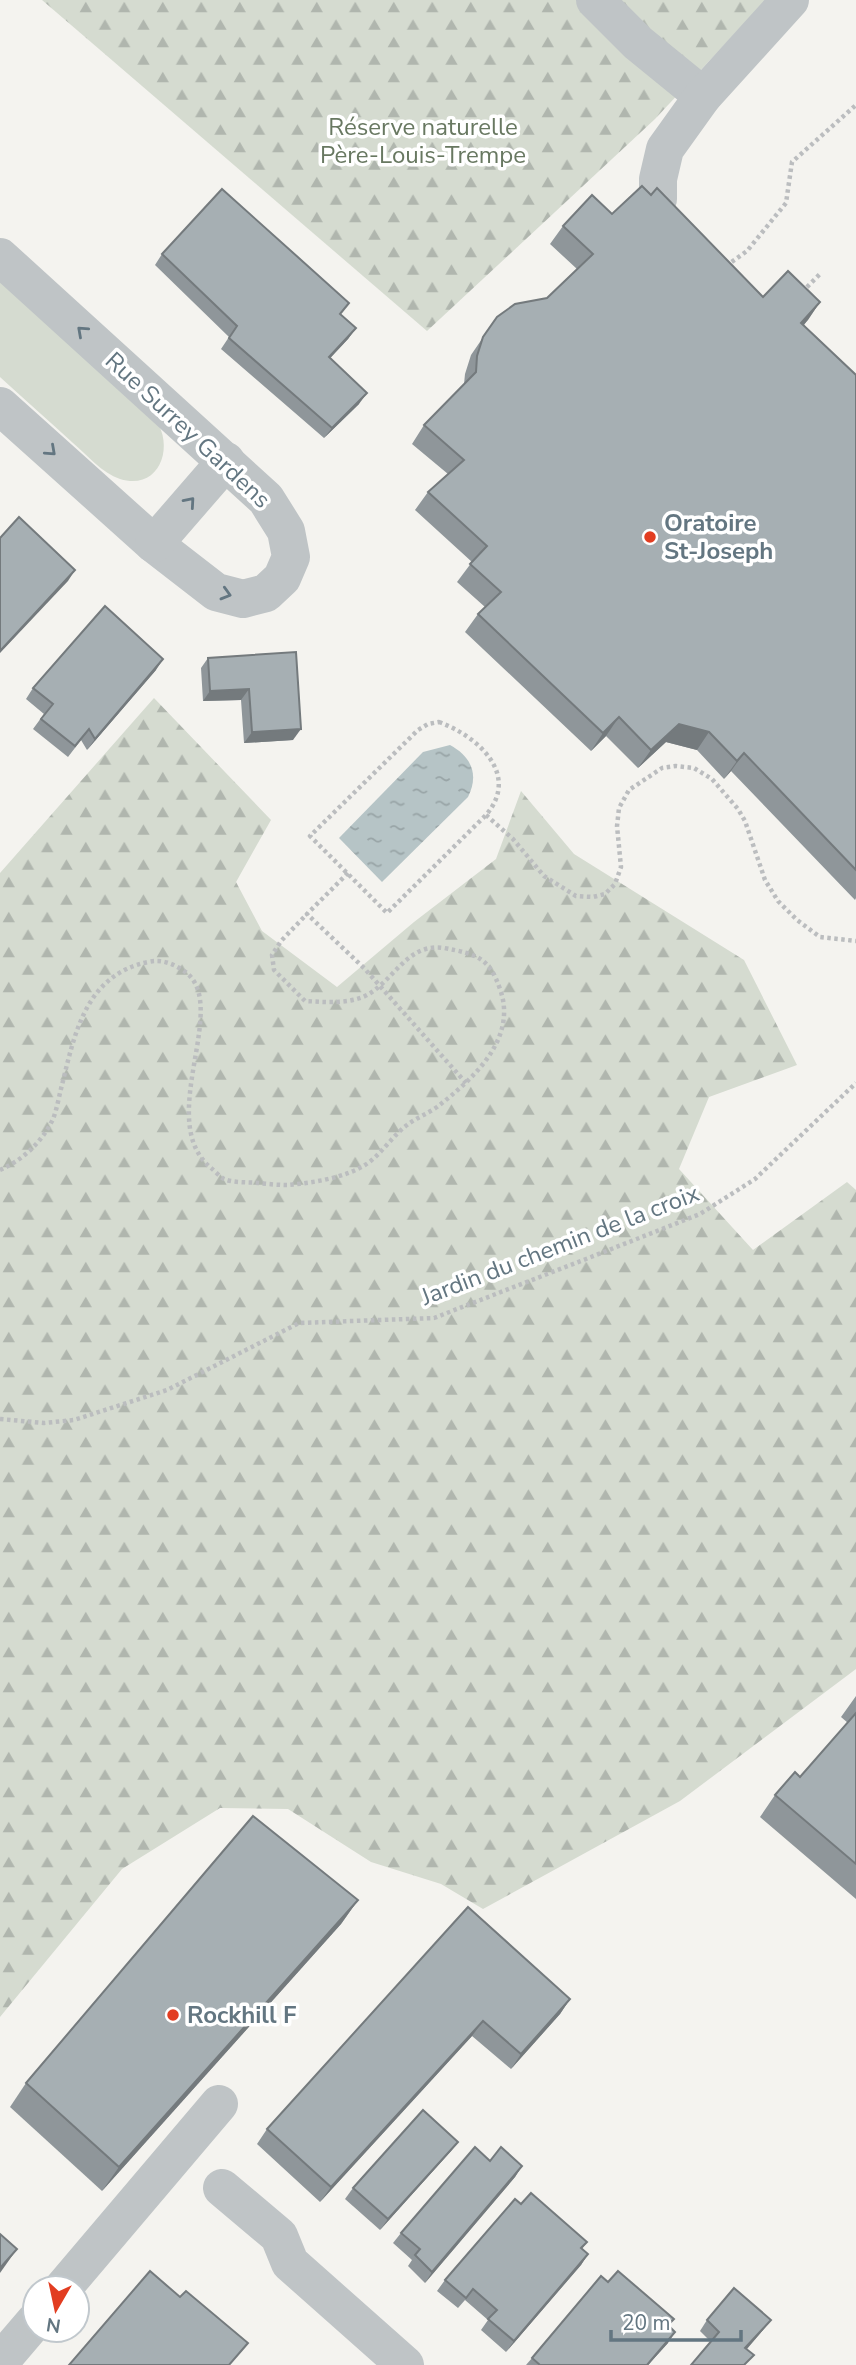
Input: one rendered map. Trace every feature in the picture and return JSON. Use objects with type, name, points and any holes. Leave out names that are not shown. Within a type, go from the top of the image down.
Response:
[{"type":"street","points":[[595,0],[638,43],[703,96]]},
{"type":"street","points":[[658,200],[658,179],[665,149],[703,96],[790,0]]},
{"type":"street","name":"Rue Surrey Gardens","points":[[0,257],[267,499],[286,531],[291,557],[282,578],[266,593],[243,599],[216,592],[154,544],[0,406]]},
{"type":"street","points":[[154,544],[226,461]]},
{"type":"street","points":[[75,2274],[219,2104]]},
{"type":"street","points":[[222,2188],[279,2236],[290,2263],[405,2365]]},
{"type":"street","points":[[0,2362],[21,2337]]},
{"type":"path","points":[[734,275],[725,266],[747,251],[786,203],[792,162],[856,105]]},
{"type":"path","points":[[799,296],[821,274]]},
{"type":"path","points":[[439,722],[457,729],[489,755],[498,773],[498,787],[496,799],[486,815],[387,913],[348,873],[310,836],[418,730],[439,722]]},
{"type":"path","points":[[486,815],[513,839],[544,876],[576,895],[593,897],[605,894],[615,884],[621,867],[617,826],[619,808],[629,790],[662,768],[676,765],[694,768],[712,779],[738,809],[745,821],[765,880],[778,901],[820,937],[856,941]]},
{"type":"path","points":[[0,1170],[13,1165],[38,1143],[53,1118],[76,1027],[101,985],[136,965],[154,961],[170,963],[195,981],[201,1001],[189,1090],[189,1126],[193,1147],[207,1165],[225,1180],[285,1185],[324,1181],[366,1165],[407,1125],[435,1108],[467,1083],[496,1046],[503,1029],[504,1000],[496,976],[480,956],[437,947],[424,950],[412,955],[364,996],[337,1003],[305,1001],[274,970],[272,955],[281,941],[348,873]]},
{"type":"path","points":[[307,914],[379,985],[467,1083]]},
{"type":"path","name":"Jardin du chemin de la croix","points":[[0,1419],[44,1423],[74,1420],[167,1390],[299,1323],[434,1318],[586,1259],[700,1214],[755,1179],[856,1083]]},
{"type":"green space","name":"Réserve naturelle Père-Louis-Trempe","points":[[42,0],[766,0],[655,119],[427,331]]},
{"type":"green space","points":[[0,281],[156,420],[164,443],[163,455],[153,473],[144,479],[133,481],[107,473],[0,377]]},
{"type":"green space","points":[[154,698],[271,820],[236,882],[262,931],[337,987],[414,922],[496,859],[521,791],[574,854],[744,960],[797,1065],[709,1097],[679,1169],[753,1250],[847,1182],[856,1190],[856,1669],[680,1801],[483,1909],[441,1884],[371,1862],[288,1809],[220,1808],[122,1869],[0,2017],[0,873]]},
{"type":"water","points":[[450,745],[464,755],[471,767],[473,781],[468,797],[382,882],[339,838],[423,752]]},
{"type":"building","name":"Oratoire St-Joseph","points":[[642,186],[651,195],[657,188],[763,297],[788,271],[820,302],[801,323],[856,375],[856,870],[744,753],[737,761],[709,732],[679,724],[651,750],[619,717],[603,733],[478,614],[501,592],[470,564],[487,546],[428,492],[464,460],[424,425],[476,372],[477,356],[483,337],[497,317],[515,304],[547,298],[593,254],[563,226],[592,195],[612,214]]},
{"type":"building","points":[[222,189],[349,303],[340,314],[356,328],[329,357],[367,393],[332,428],[229,338],[237,326],[162,254]]},
{"type":"building","points":[[19,517],[75,570],[0,651],[0,538]]},
{"type":"building","points":[[105,606],[163,659],[95,739],[89,729],[75,746],[41,719],[53,704],[33,688]]},
{"type":"building","points":[[296,652],[301,729],[252,732],[249,689],[210,691],[208,658]]},
{"type":"building","points":[[856,1713],[856,1864],[775,1795],[795,1772],[800,1777]]},
{"type":"building","name":"Rockhill F","points":[[253,1816],[358,1900],[119,2167],[26,2083]]},
{"type":"building","points":[[468,1907],[570,1999],[521,2054],[483,2021],[331,2187],[267,2129]]},
{"type":"building","points":[[423,2110],[458,2142],[388,2219],[353,2188]]},
{"type":"building","points":[[475,2147],[490,2161],[501,2147],[522,2166],[432,2272],[415,2255],[420,2249],[401,2233]]},
{"type":"building","points":[[531,2193],[587,2242],[581,2248],[588,2254],[514,2341],[488,2319],[497,2310],[473,2289],[466,2298],[445,2280],[515,2199],[521,2204]]},
{"type":"building","points":[[0,2234],[17,2249],[0,2268]]},
{"type":"building","points":[[150,2271],[180,2297],[186,2291],[248,2343],[229,2365],[69,2365],[87,2344],[91,2344],[91,2339]]},
{"type":"building","points":[[618,2271],[674,2319],[668,2325],[675,2332],[647,2365],[540,2365],[532,2358],[601,2276],[608,2282]]},
{"type":"building","points":[[734,2288],[771,2320],[745,2348],[754,2355],[744,2365],[691,2365],[719,2332],[707,2320]]},
{"type":"place","name":"Oratoire St-Joseph","points":[[650,537]]},
{"type":"place","name":"Rockhill F","points":[[173,2015]]}]
